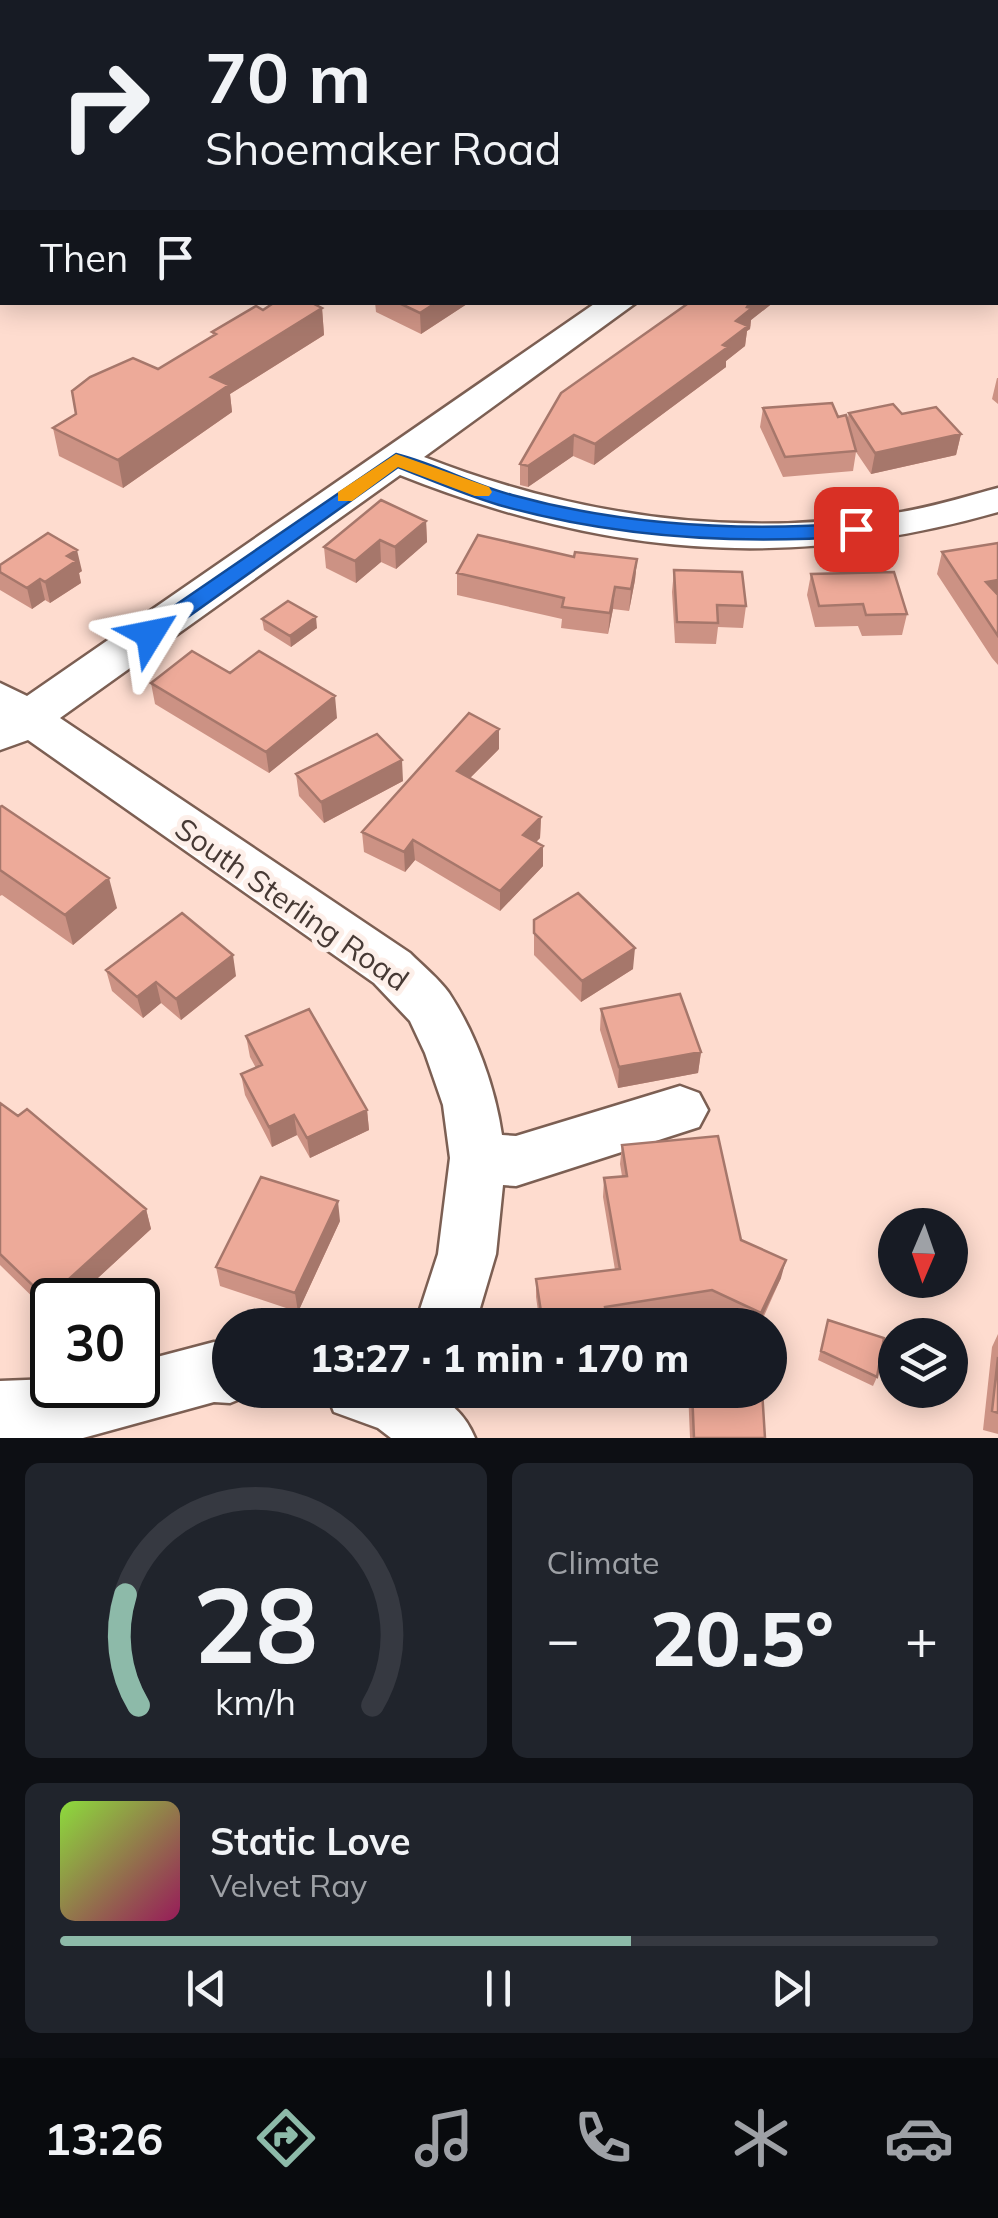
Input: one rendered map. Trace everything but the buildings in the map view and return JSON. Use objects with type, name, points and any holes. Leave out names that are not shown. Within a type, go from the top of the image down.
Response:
[{"type":"street","points":[[9,718],[396,460],[616,305]]},
{"type":"street","points":[[396,460],[503,500],[592,520],[684,532],[778,536],[894,526],[998,500]]},
{"type":"street","name":"South Sterling Road","points":[[9,718],[392,968],[430,1007],[470,1105],[478,1158],[467,1254],[450,1308]]},
{"type":"street","points":[[478,1158],[516,1161],[680,1110]]},
{"type":"street","points":[[0,1412],[76,1409],[212,1373]]},
{"type":"slow traffic","points":[[345,496],[396,460],[482,492]]},
{"type":"route","points":[[150,634],[396,460],[503,500],[592,520],[684,532],[778,536],[856,529]]}]
